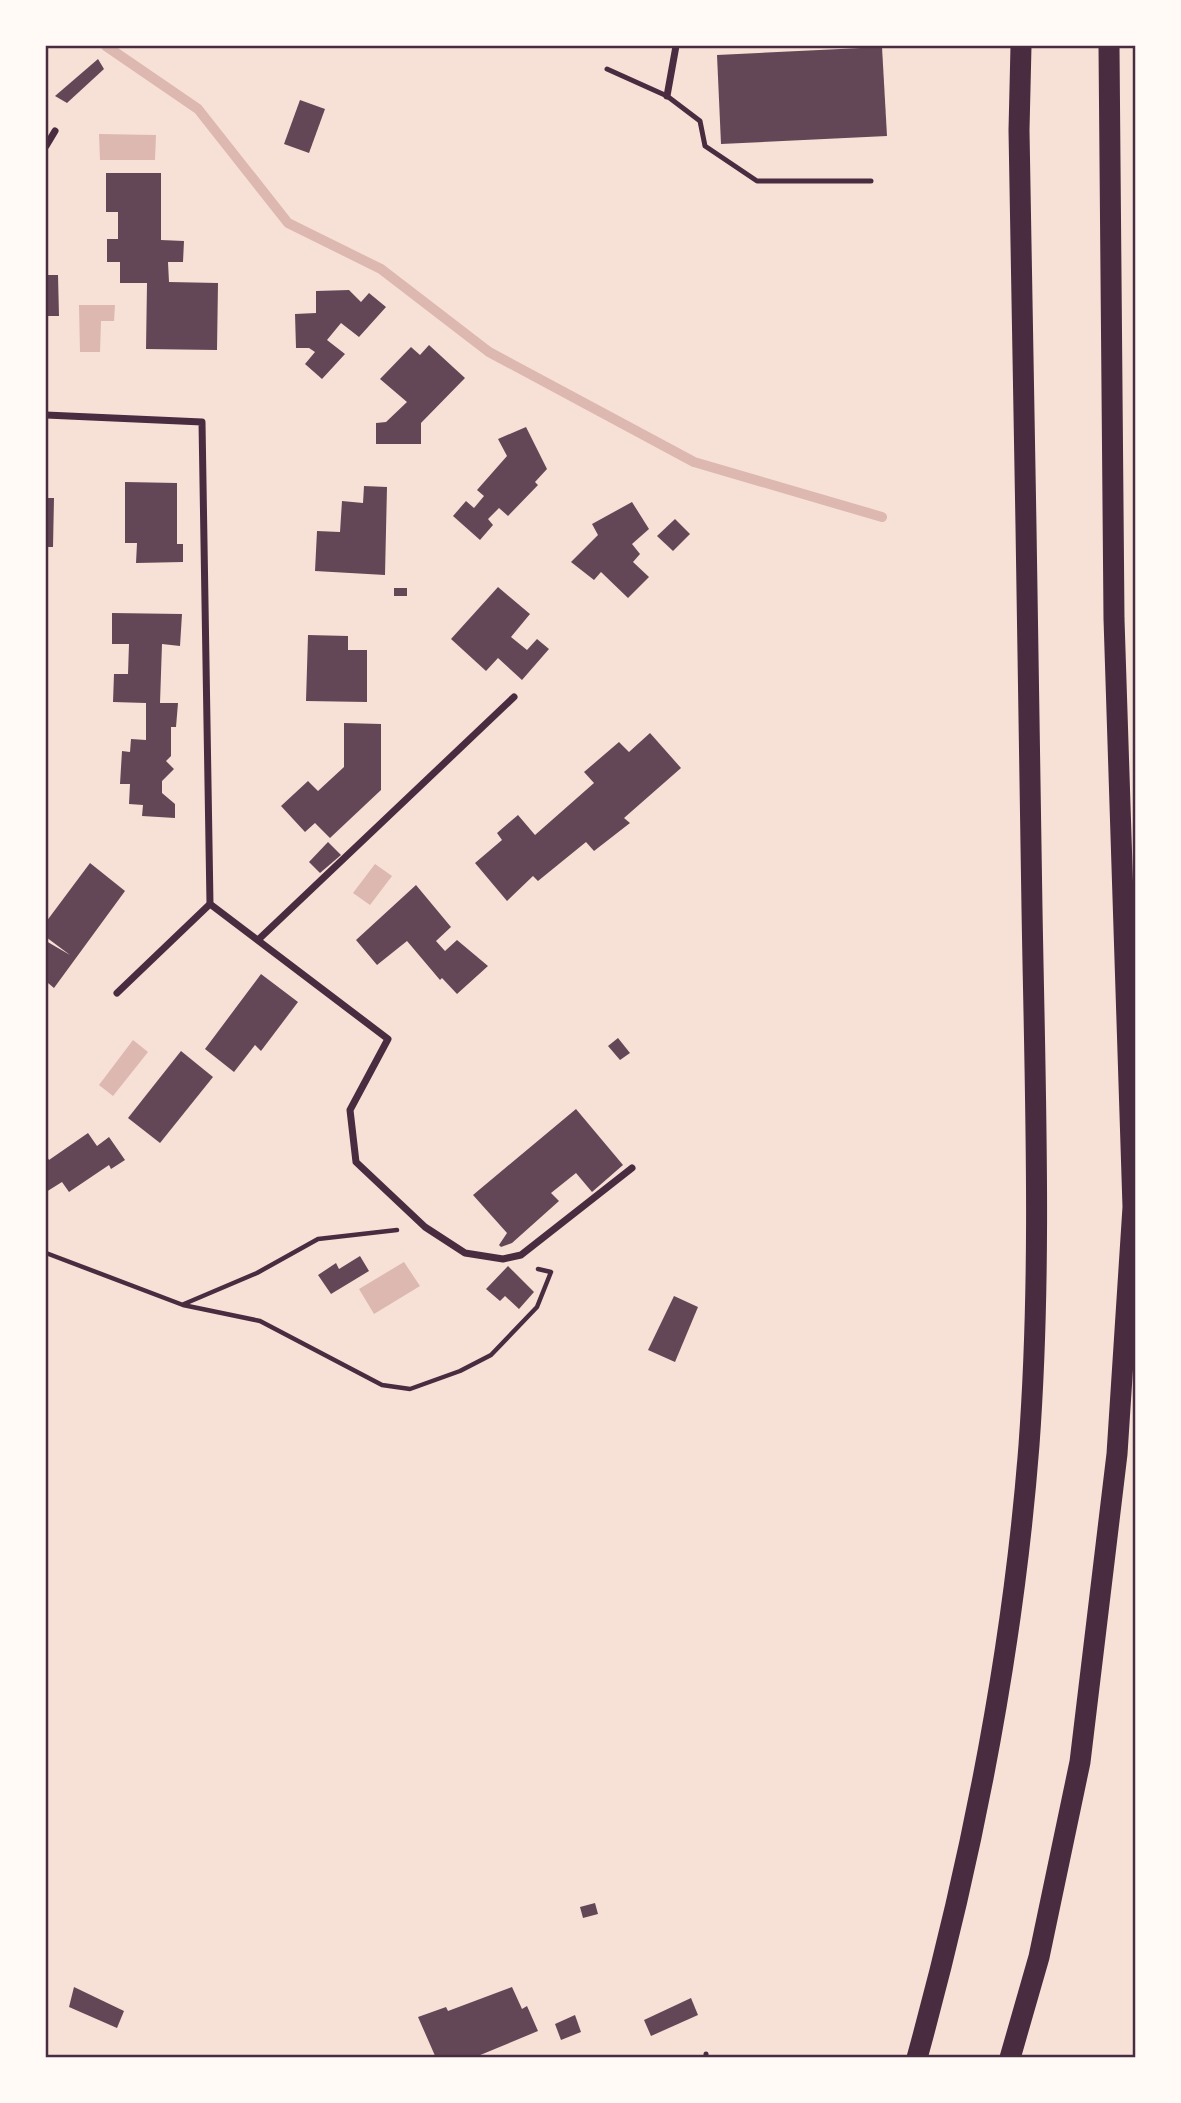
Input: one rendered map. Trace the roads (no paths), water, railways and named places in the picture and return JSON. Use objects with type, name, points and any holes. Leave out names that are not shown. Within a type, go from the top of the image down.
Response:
[{"type":"highway","points":[[917,2057],[949,1943],[989,1752],[1013,1599],[1029,1445],[1037,1244],[1019,144],[1021,46]]},
{"type":"highway","points":[[1010,2057],[1039,1957],[1080,1762],[1117,1454],[1133,1207],[1114,620],[1109,46]]},
{"type":"street","points":[[667,96],[676,46]]},
{"type":"street","points":[[46,146],[55,131]]},
{"type":"street","points":[[46,415],[202,422],[210,904],[117,993]]},
{"type":"street","points":[[259,939],[514,696]]},
{"type":"street","points":[[210,904],[388,1039],[350,1110],[356,1162],[425,1227],[465,1253],[503,1259],[521,1255],[632,1168]]},
{"type":"lane","points":[[607,69],[667,96],[701,121],[705,146],[757,181],[871,181]]},
{"type":"waterway","points":[[106,46],[198,109],[288,223],[381,269],[489,352],[694,462],[882,517]]}]
